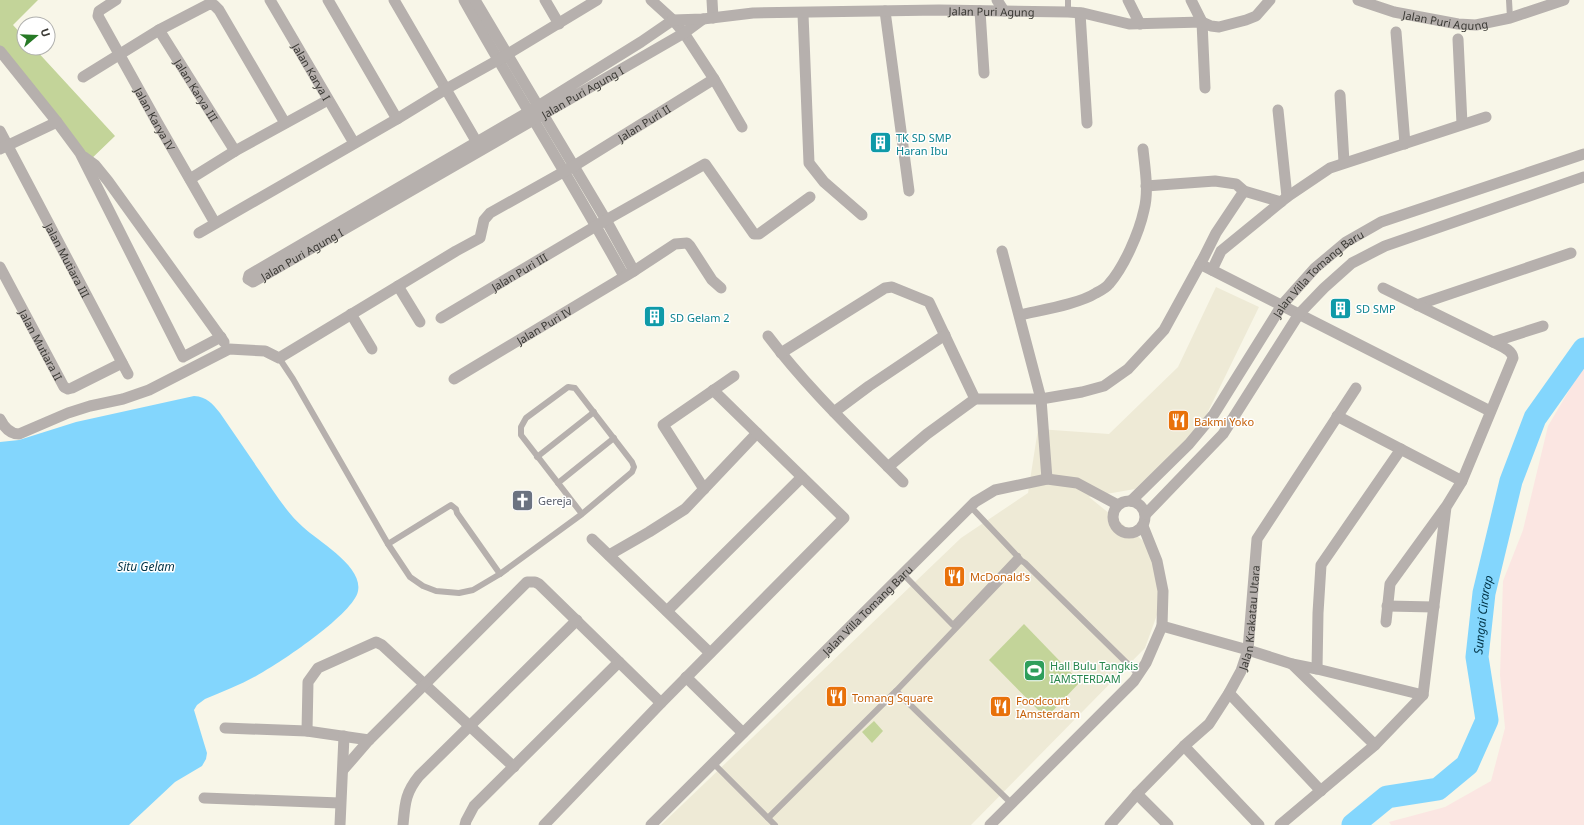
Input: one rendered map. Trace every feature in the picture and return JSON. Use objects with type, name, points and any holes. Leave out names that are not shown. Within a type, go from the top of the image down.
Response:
[{"type":"street","name":"Jalan Karya IV","points":[[116,0],[98,14],[119,54],[215,223]]},
{"type":"street","name":"Jalan Karya I","points":[[270,0],[354,143]]},
{"type":"street","points":[[328,0],[397,119]]},
{"type":"street","points":[[394,0],[479,145]]},
{"type":"street","points":[[464,0],[502,57],[536,113],[601,223],[629,274],[675,244],[687,243],[712,280],[721,288]]},
{"type":"street","points":[[475,0],[502,57]]},
{"type":"street","points":[[545,0],[559,24]]},
{"type":"street","points":[[199,233],[397,119],[597,0]]},
{"type":"street","points":[[651,0],[673,20],[684,33],[714,79],[742,127]]},
{"type":"street","points":[[708,18],[712,0]]},
{"type":"street","points":[[933,0],[938,10]]},
{"type":"street","points":[[997,0],[1004,12]]},
{"type":"street","points":[[1128,0],[1140,24]]},
{"type":"street","points":[[1191,0],[1202,22],[1205,88]]},
{"type":"street","name":"Jalan Puri Agung","points":[[1358,0],[1394,12],[1458,24],[1476,25],[1510,18],[1564,0]]},
{"type":"street","name":"Jalan Puri Agung","points":[[673,20],[753,13],[803,14],[938,10],[1068,12],[1080,13],[1129,24],[1202,22],[1211,26],[1219,27],[1256,16],[1264,3]]},
{"type":"street","points":[[82,77],[158,30],[209,4],[214,5],[219,10],[285,123]]},
{"type":"street","points":[[885,11],[909,191]]},
{"type":"street","points":[[980,11],[984,74]]},
{"type":"street","points":[[1080,13],[1087,123]]},
{"type":"street","points":[[803,14],[809,163],[824,182],[862,215]]},
{"type":"street","name":"Jalan Puri Agung I","points":[[349,221],[253,282],[248,279],[248,276],[349,221],[479,145],[684,33],[708,18]]},
{"type":"street","name":"Jalan Puri Agung I","points":[[536,113],[673,20]]},
{"type":"street","name":"Jalan Karya III","points":[[158,30],[235,150]]},
{"type":"street","points":[[1396,32],[1405,144]]},
{"type":"street","points":[[1458,39],[1462,124]]},
{"type":"street","points":[[0,51],[80,153],[184,357],[220,337]]},
{"type":"street","name":"Jalan Puri II","points":[[279,358],[456,251],[477,240],[481,235],[484,220],[490,213],[569,168],[714,79]]},
{"type":"street","points":[[1340,96],[1344,162]]},
{"type":"street","points":[[190,179],[235,150],[328,100]]},
{"type":"street","points":[[1278,110],[1284,200]]},
{"type":"street","points":[[1212,270],[1221,251],[1319,174],[1344,162],[1405,144],[1486,117]]},
{"type":"street","points":[[4,148],[57,122]]},
{"type":"street","name":"Jalan Mutiara III","points":[[0,131],[4,148],[128,374]]},
{"type":"street","points":[[1020,315],[1071,303],[1095,294],[1108,285],[1122,265],[1136,236],[1145,210],[1146,186],[1144,149]]},
{"type":"street","points":[[80,153],[105,177],[229,349]]},
{"type":"street","name":"Jalan Villa Tomang Baru","points":[[1132,501],[1189,444],[1214,414],[1282,305],[1315,268],[1346,242],[1381,222],[1584,154]]},
{"type":"street","name":"Jalan Puri III","points":[[441,318],[601,223],[705,164],[754,234],[759,234],[810,197]]},
{"type":"street","name":"Jalan Villa Tomang Baru","points":[[1146,514],[1223,434],[1299,314],[1324,288],[1352,263],[1385,246],[1584,177]]},
{"type":"street","points":[[1146,186],[1215,181],[1236,184],[1244,191],[1284,200]]},
{"type":"street","points":[[888,466],[927,434],[975,399],[1041,399],[1082,392],[1104,386],[1128,369],[1164,330],[1216,233],[1244,191]]},
{"type":"street","points":[[1002,251],[1041,399],[1047,479]]},
{"type":"street","points":[[1417,305],[1571,253]]},
{"type":"street","points":[[1200,264],[1490,411]]},
{"type":"street","name":"Jalan Mutiara II","points":[[0,267],[64,387],[68,389],[72,388],[122,363]]},
{"type":"street","name":"Jalan Puri IV","points":[[454,379],[629,274]]},
{"type":"street","points":[[398,286],[420,322]]},
{"type":"street","points":[[781,353],[888,287],[929,302],[975,399]]},
{"type":"street","points":[[1383,288],[1510,351],[1513,358],[1462,481],[1446,507],[1392,580],[1387,606],[1386,622]]},
{"type":"street","points":[[351,314],[372,349]]},
{"type":"street","points":[[1493,342],[1543,326]]},
{"type":"street","points":[[834,412],[868,386],[945,335]]},
{"type":"street","points":[[768,336],[781,353],[834,412],[903,482]]},
{"type":"street","points":[[0,419],[13,434],[19,434],[68,413],[90,406],[123,399],[149,390],[229,349],[265,351],[279,358]]},
{"type":"street","points":[[704,489],[663,425],[734,376]]},
{"type":"street","name":"Jalan Krakatau Utara","points":[[1110,825],[1137,794],[1184,746],[1209,724],[1229,694],[1241,672],[1248,650],[1257,539],[1356,388]]},
{"type":"street","points":[[544,825],[710,652],[844,518],[713,390]]},
{"type":"street","points":[[1337,416],[1462,481]]},
{"type":"street","points":[[609,555],[649,532],[685,508],[757,432]]},
{"type":"street","points":[[1317,668],[1321,565],[1401,449]]},
{"type":"street","points":[[667,611],[802,477]]},
{"type":"street","name":"Jalan Villa Tomang Baru","points":[[651,825],[975,502],[995,490],[1047,479],[1077,483],[1118,505]]},
{"type":"street","points":[[1124,501],[1132,501],[1139,503],[1143,508],[1146,514],[1146,520],[1138,531],[1132,533],[1122,532],[1117,528],[1113,517],[1114,510],[1118,505],[1124,501]]},
{"type":"street","points":[[1280,825],[1375,745],[1422,695],[1446,507]]},
{"type":"street","points":[[990,825],[1134,680],[1146,663],[1162,626],[1162,591],[1157,561],[1143,526]]},
{"type":"street","points":[[592,539],[710,652]]},
{"type":"street","points":[[343,770],[369,740],[527,582],[535,582],[539,584],[661,703]]},
{"type":"street","points":[[1387,606],[1434,607]]},
{"type":"street","points":[[403,825],[405,803],[412,784],[577,620]]},
{"type":"street","points":[[1162,626],[1292,664],[1317,668],[1422,695]]},
{"type":"street","points":[[307,731],[308,682],[318,668],[376,642],[382,645],[471,725],[514,767]]},
{"type":"street","points":[[465,825],[474,806],[619,662]]},
{"type":"street","points":[[1292,664],[1375,745]]},
{"type":"street","points":[[686,677],[743,733]]},
{"type":"street","points":[[1229,694],[1321,791]]},
{"type":"street","points":[[225,728],[307,731],[369,740]]},
{"type":"street","points":[[340,825],[344,736]]},
{"type":"street","points":[[1184,746],[1259,825]]},
{"type":"street","points":[[1137,794],[1168,825]]},
{"type":"street","points":[[204,798],[340,802]]},
{"type":"lane","points":[[1068,0],[1068,12]]},
{"type":"lane","points":[[1509,0],[1510,18]]},
{"type":"lane","points":[[279,358],[297,386],[388,544],[410,576],[424,586],[436,591],[459,593],[473,590],[500,574],[582,514],[632,472],[634,467],[632,462],[614,438],[575,388],[568,387],[526,418],[521,427],[521,435],[582,514]]},
{"type":"lane","points":[[537,457],[594,412]]},
{"type":"lane","points":[[558,483],[614,438]]},
{"type":"lane","points":[[388,544],[451,506],[456,510],[500,574]]},
{"type":"lane","points":[[970,506],[1020,559],[1138,674]]},
{"type":"lane","points":[[903,574],[953,625],[1020,559]]},
{"type":"lane","points":[[768,818],[896,690],[1019,562],[1020,559]]},
{"type":"lane","points":[[896,690],[1011,804]]},
{"type":"lane","points":[[713,763],[775,825]]},
{"type":"shaded area","points":[[1216,287],[1259,307],[1200,428],[1135,489],[1089,497],[1152,548],[1162,601],[1145,648],[971,825],[661,825],[961,538],[1028,493],[1038,429],[1109,434],[1178,367]]},
{"type":"shaded area","points":[[1584,365],[1584,825],[1391,825],[1389,822],[1445,807],[1491,781],[1505,728],[1500,675],[1503,581],[1523,530],[1548,426]]},
{"type":"green space","points":[[0,0],[38,0],[22,16],[16,16],[16,22],[13,25],[16,28],[16,56],[41,56],[115,136],[88,162],[0,50]]},
{"type":"green space","name":"Hall Bulu Tangkis IAMSTERDAM","points":[[1024,624],[1080,682],[1046,718],[989,660]]},
{"type":"green space","points":[[874,721],[883,731],[872,743],[862,732]]},
{"type":"water","name":"Situ Gelam","points":[[194,396],[206,399],[212,403],[290,514],[347,564],[354,573],[358,582],[358,591],[354,600],[332,623],[273,666],[234,687],[205,699],[197,705],[194,710],[207,753],[206,759],[202,766],[175,782],[129,825],[0,825],[0,442],[19,440],[76,422]]},
{"type":"waterway","name":"Sungai Cirarap","points":[[1353,825],[1387,797],[1438,789],[1467,765],[1487,720],[1477,657],[1484,593],[1511,481],[1535,418],[1584,349]]},
{"type":"place","name":"TK SD SMP Haran Ibu","points":[[881,143]]},
{"type":"place","name":"SD SMP","points":[[1341,308]]},
{"type":"place","name":"SD Gelam 2","points":[[654,317]]},
{"type":"place","name":"Bakmi Yoko","points":[[1179,421]]},
{"type":"place","name":"Gereja","points":[[522,500]]},
{"type":"place","name":"McDonald's","points":[[955,576]]},
{"type":"place","name":"Hall Bulu Tangkis IAMSTERDAM","points":[[1035,671]]},
{"type":"place","name":"Tomang Square","points":[[837,697]]},
{"type":"place","name":"Foodcourt IAmsterdam","points":[[1000,706]]}]
